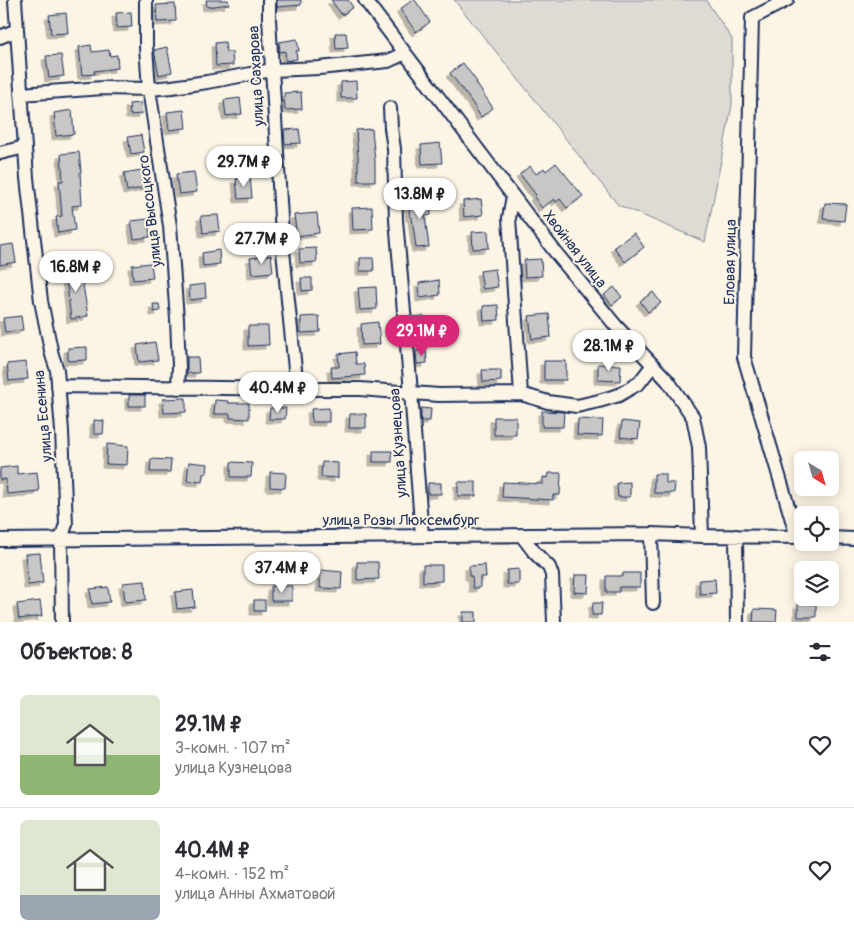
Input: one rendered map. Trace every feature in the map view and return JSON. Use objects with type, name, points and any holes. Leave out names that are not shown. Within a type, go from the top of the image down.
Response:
[{"type":"street","name":"улица Есенина","points":[[15,0],[27,178],[41,301],[57,370],[62,431],[66,524],[61,540],[62,622]]},
{"type":"street","name":"улица Высоцкого","points":[[146,0],[146,47],[150,89],[170,226],[178,329],[178,388]]},
{"type":"street","name":"улица Сахарова","points":[[269,0],[282,251],[297,390]]},
{"type":"street","name":"Хвойная улица","points":[[365,0],[556,253],[616,326],[668,381],[693,417],[699,447],[702,536]]},
{"type":"street","name":"Еловая улица","points":[[786,0],[752,18],[744,357],[794,518]]},
{"type":"street","points":[[0,37],[17,30]]},
{"type":"street","points":[[21,94],[102,88],[150,89],[207,82],[272,70],[319,68],[388,61],[405,53]]},
{"type":"street","name":"улица Кузнецова","points":[[390,108],[394,148],[396,220],[422,536]]},
{"type":"street","points":[[0,153],[25,147]]},
{"type":"street","points":[[513,196],[510,218],[521,394]]},
{"type":"street","points":[[58,386],[297,390],[360,389],[439,395],[521,394],[548,402],[576,406],[619,395],[638,383],[654,365]]},
{"type":"street","points":[[651,534],[653,603]]},
{"type":"street","name":"улица Розы Люксембург","points":[[0,540],[651,534],[794,537]]},
{"type":"street","points":[[522,536],[549,567],[552,575],[554,622]]},
{"type":"street","points":[[736,536],[737,622]]},
{"type":"street","points":[[839,538],[854,539]]},
{"type":"shaded area","points":[[454,0],[707,0],[732,39],[732,105],[705,242],[618,205]]},
{"type":"building","points":[[206,0],[228,0],[229,4],[207,7]]},
{"type":"building","points":[[277,0],[301,0],[301,5],[277,7]]},
{"type":"building","points":[[331,0],[348,0],[353,7],[342,15]]},
{"type":"building","points":[[415,0],[430,22],[416,32],[400,9]]},
{"type":"building","points":[[175,4],[176,21],[157,22],[156,5]]},
{"type":"building","points":[[131,12],[132,27],[117,28],[116,13]]},
{"type":"building","points":[[66,13],[68,33],[51,34],[49,15]]},
{"type":"building","points":[[335,33],[346,33],[348,48],[336,49]]},
{"type":"building","points":[[297,39],[299,51],[296,51],[297,59],[286,61],[285,51],[280,52],[279,42]]},
{"type":"building","points":[[225,42],[226,52],[232,52],[233,65],[216,66],[215,43]]},
{"type":"building","points":[[91,45],[92,52],[109,50],[110,56],[117,55],[118,68],[94,71],[95,74],[82,75],[79,47]]},
{"type":"building","points":[[167,47],[172,72],[159,75],[154,50]]},
{"type":"building","points":[[61,55],[64,76],[49,78],[46,56]]},
{"type":"building","points":[[463,63],[493,108],[481,117],[450,73]]},
{"type":"building","points":[[356,81],[357,98],[341,98],[341,82]]},
{"type":"building","points":[[301,92],[302,109],[285,110],[284,93]]},
{"type":"building","points":[[240,98],[242,114],[226,116],[224,100]]},
{"type":"building","points":[[141,103],[142,114],[130,115],[129,104]]},
{"type":"building","points":[[72,110],[74,134],[56,136],[54,113]]},
{"type":"building","points":[[184,110],[186,128],[169,130],[167,112]]},
{"type":"building","points":[[299,129],[301,143],[285,144],[284,130]]},
{"type":"building","points":[[372,129],[375,181],[358,181],[356,130]]},
{"type":"building","points":[[141,135],[144,152],[131,154],[128,137]]},
{"type":"building","points":[[440,143],[442,163],[422,164],[421,145]]},
{"type":"building","points":[[79,152],[82,205],[72,206],[75,230],[58,233],[56,217],[62,216],[59,181],[63,181],[61,154]]},
{"type":"building","points":[[556,163],[583,196],[567,208],[560,199],[556,202],[554,199],[542,208],[534,197],[536,195],[520,174],[530,166],[536,174],[544,168],[546,171]]},
{"type":"building","points":[[147,169],[151,186],[127,191],[124,173]]},
{"type":"building","points":[[194,172],[197,192],[179,194],[176,174]]},
{"type":"building","points":[[250,177],[252,198],[238,199],[236,179]]},
{"type":"building","points":[[430,197],[431,215],[425,216],[429,247],[416,248],[408,199]]},
{"type":"building","points":[[481,199],[483,215],[464,217],[463,201]]},
{"type":"building","points":[[825,203],[846,204],[844,221],[823,219]]},
{"type":"building","points":[[372,207],[373,229],[353,230],[352,208]]},
{"type":"building","points":[[317,213],[319,233],[297,236],[294,215]]},
{"type":"building","points":[[218,215],[220,231],[203,233],[201,216]]},
{"type":"building","points":[[148,219],[150,237],[134,239],[131,221]]},
{"type":"building","points":[[488,231],[489,248],[473,249],[472,232]]},
{"type":"building","points":[[634,233],[644,247],[625,262],[614,247]]},
{"type":"building","points":[[13,244],[16,262],[0,265],[0,246]]},
{"type":"building","points":[[316,248],[317,262],[300,263],[299,249]]},
{"type":"building","points":[[219,250],[220,264],[203,266],[202,253]]},
{"type":"building","points":[[271,255],[273,272],[252,274],[250,258]]},
{"type":"building","points":[[360,258],[373,258],[374,271],[360,271]]},
{"type":"building","points":[[541,259],[542,276],[525,277],[524,260]]},
{"type":"building","points":[[151,263],[153,278],[133,280],[132,265]]},
{"type":"building","points":[[80,266],[88,316],[71,319],[65,268]]},
{"type":"building","points":[[495,269],[498,287],[483,289],[480,271]]},
{"type":"building","points":[[301,278],[312,278],[312,290],[302,291]]},
{"type":"building","points":[[439,280],[440,295],[420,298],[419,283]]},
{"type":"building","points":[[205,284],[206,298],[190,300],[189,286]]},
{"type":"building","points":[[376,287],[377,309],[360,310],[358,288]]},
{"type":"building","points":[[614,287],[622,297],[612,305],[604,295]]},
{"type":"building","points":[[653,292],[661,303],[648,312],[640,301]]},
{"type":"building","points":[[153,304],[159,304],[160,311],[154,312]]},
{"type":"building","points":[[498,305],[499,320],[484,321],[483,306]]},
{"type":"building","points":[[549,314],[551,337],[532,339],[529,316]]},
{"type":"building","points":[[21,316],[23,330],[5,332],[3,318]]},
{"type":"building","points":[[319,316],[320,332],[301,333],[301,317]]},
{"type":"building","points":[[424,316],[427,332],[414,334],[413,317]]},
{"type":"building","points":[[378,322],[380,344],[362,345],[361,324]]},
{"type":"building","points":[[248,326],[268,326],[269,345],[248,346]]},
{"type":"building","points":[[155,342],[158,360],[139,362],[137,345]]},
{"type":"building","points":[[87,347],[87,360],[68,361],[68,348]]},
{"type":"building","points":[[426,350],[427,363],[417,364],[416,351]]},
{"type":"building","points":[[355,352],[356,364],[364,364],[365,375],[332,378],[331,367],[339,367],[338,354]]},
{"type":"building","points":[[187,357],[198,357],[199,373],[187,373]]},
{"type":"building","points":[[544,361],[566,361],[566,380],[544,380]]},
{"type":"building","points":[[26,362],[28,379],[9,381],[7,364]]},
{"type":"building","points":[[598,364],[621,365],[620,381],[598,380]]},
{"type":"building","points":[[482,370],[501,370],[501,381],[483,382]]},
{"type":"building","points":[[129,395],[145,395],[145,406],[129,406]]},
{"type":"building","points":[[186,398],[186,412],[164,413],[163,399]]},
{"type":"building","points":[[215,400],[228,401],[228,403],[249,403],[249,419],[230,418],[230,414],[214,414]]},
{"type":"building","points":[[270,408],[286,408],[285,419],[269,419]]},
{"type":"building","points":[[329,408],[329,422],[312,422],[311,409]]},
{"type":"building","points":[[421,408],[431,409],[430,421],[421,421]]},
{"type":"building","points":[[542,411],[564,412],[563,427],[542,427]]},
{"type":"building","points":[[350,414],[366,414],[366,428],[349,428]]},
{"type":"building","points":[[494,417],[516,417],[516,435],[494,435]]},
{"type":"building","points":[[578,419],[603,420],[602,436],[577,435]]},
{"type":"building","points":[[94,420],[104,421],[103,434],[94,434]]},
{"type":"building","points":[[622,421],[640,423],[638,439],[620,437]]},
{"type":"building","points":[[107,444],[128,446],[127,465],[106,464]]},
{"type":"building","points":[[373,451],[392,451],[392,462],[373,462]]},
{"type":"building","points":[[151,459],[171,460],[170,472],[150,472]]},
{"type":"building","points":[[189,462],[208,464],[207,473],[203,474],[202,482],[187,481]]},
{"type":"building","points":[[231,462],[252,463],[251,477],[231,477]]},
{"type":"building","points":[[322,462],[338,463],[338,478],[321,477]]},
{"type":"building","points":[[17,466],[17,474],[37,472],[39,491],[7,494],[6,479],[0,480],[0,468]]},
{"type":"building","points":[[270,472],[286,473],[285,488],[270,487]]},
{"type":"building","points":[[549,473],[561,473],[560,495],[553,495],[553,500],[502,497],[503,482],[543,484],[543,477],[548,478]]},
{"type":"building","points":[[654,474],[666,474],[666,483],[675,483],[674,493],[654,493]]},
{"type":"building","points":[[458,482],[476,482],[476,496],[458,496]]},
{"type":"building","points":[[630,482],[630,497],[618,497],[617,483]]},
{"type":"building","points":[[428,483],[441,483],[441,494],[428,494]]},
{"type":"building","points":[[40,553],[43,583],[28,585],[25,554]]},
{"type":"building","points":[[357,562],[378,562],[379,579],[357,580]]},
{"type":"building","points":[[423,565],[442,565],[442,581],[423,582]]},
{"type":"building","points":[[485,565],[486,577],[480,577],[480,588],[473,588],[472,576],[469,576],[469,566]]},
{"type":"building","points":[[519,569],[519,584],[507,584],[507,570]]},
{"type":"building","points":[[321,570],[342,572],[341,589],[320,588]]},
{"type":"building","points":[[623,573],[640,573],[640,587],[619,587],[619,592],[606,592],[606,576],[623,576]]},
{"type":"building","points":[[575,575],[589,575],[588,593],[574,592]]},
{"type":"building","points":[[715,579],[716,593],[700,594],[699,580]]},
{"type":"building","points":[[145,581],[146,600],[125,602],[123,583]]},
{"type":"building","points":[[271,586],[292,586],[292,601],[271,601]]},
{"type":"building","points":[[108,587],[110,602],[92,604],[90,589]]},
{"type":"building","points":[[193,590],[195,607],[177,609],[175,592]]},
{"type":"building","points":[[254,600],[265,600],[265,611],[254,611]]},
{"type":"building","points":[[40,601],[42,616],[19,619],[17,604]]},
{"type":"building","points":[[593,603],[602,603],[601,615],[592,615]]},
{"type":"building","points":[[798,606],[816,606],[816,617],[798,617]]},
{"type":"building","points":[[754,609],[777,610],[776,622],[753,622]]},
{"type":"building","points":[[463,612],[476,612],[476,622],[463,622]]}]
